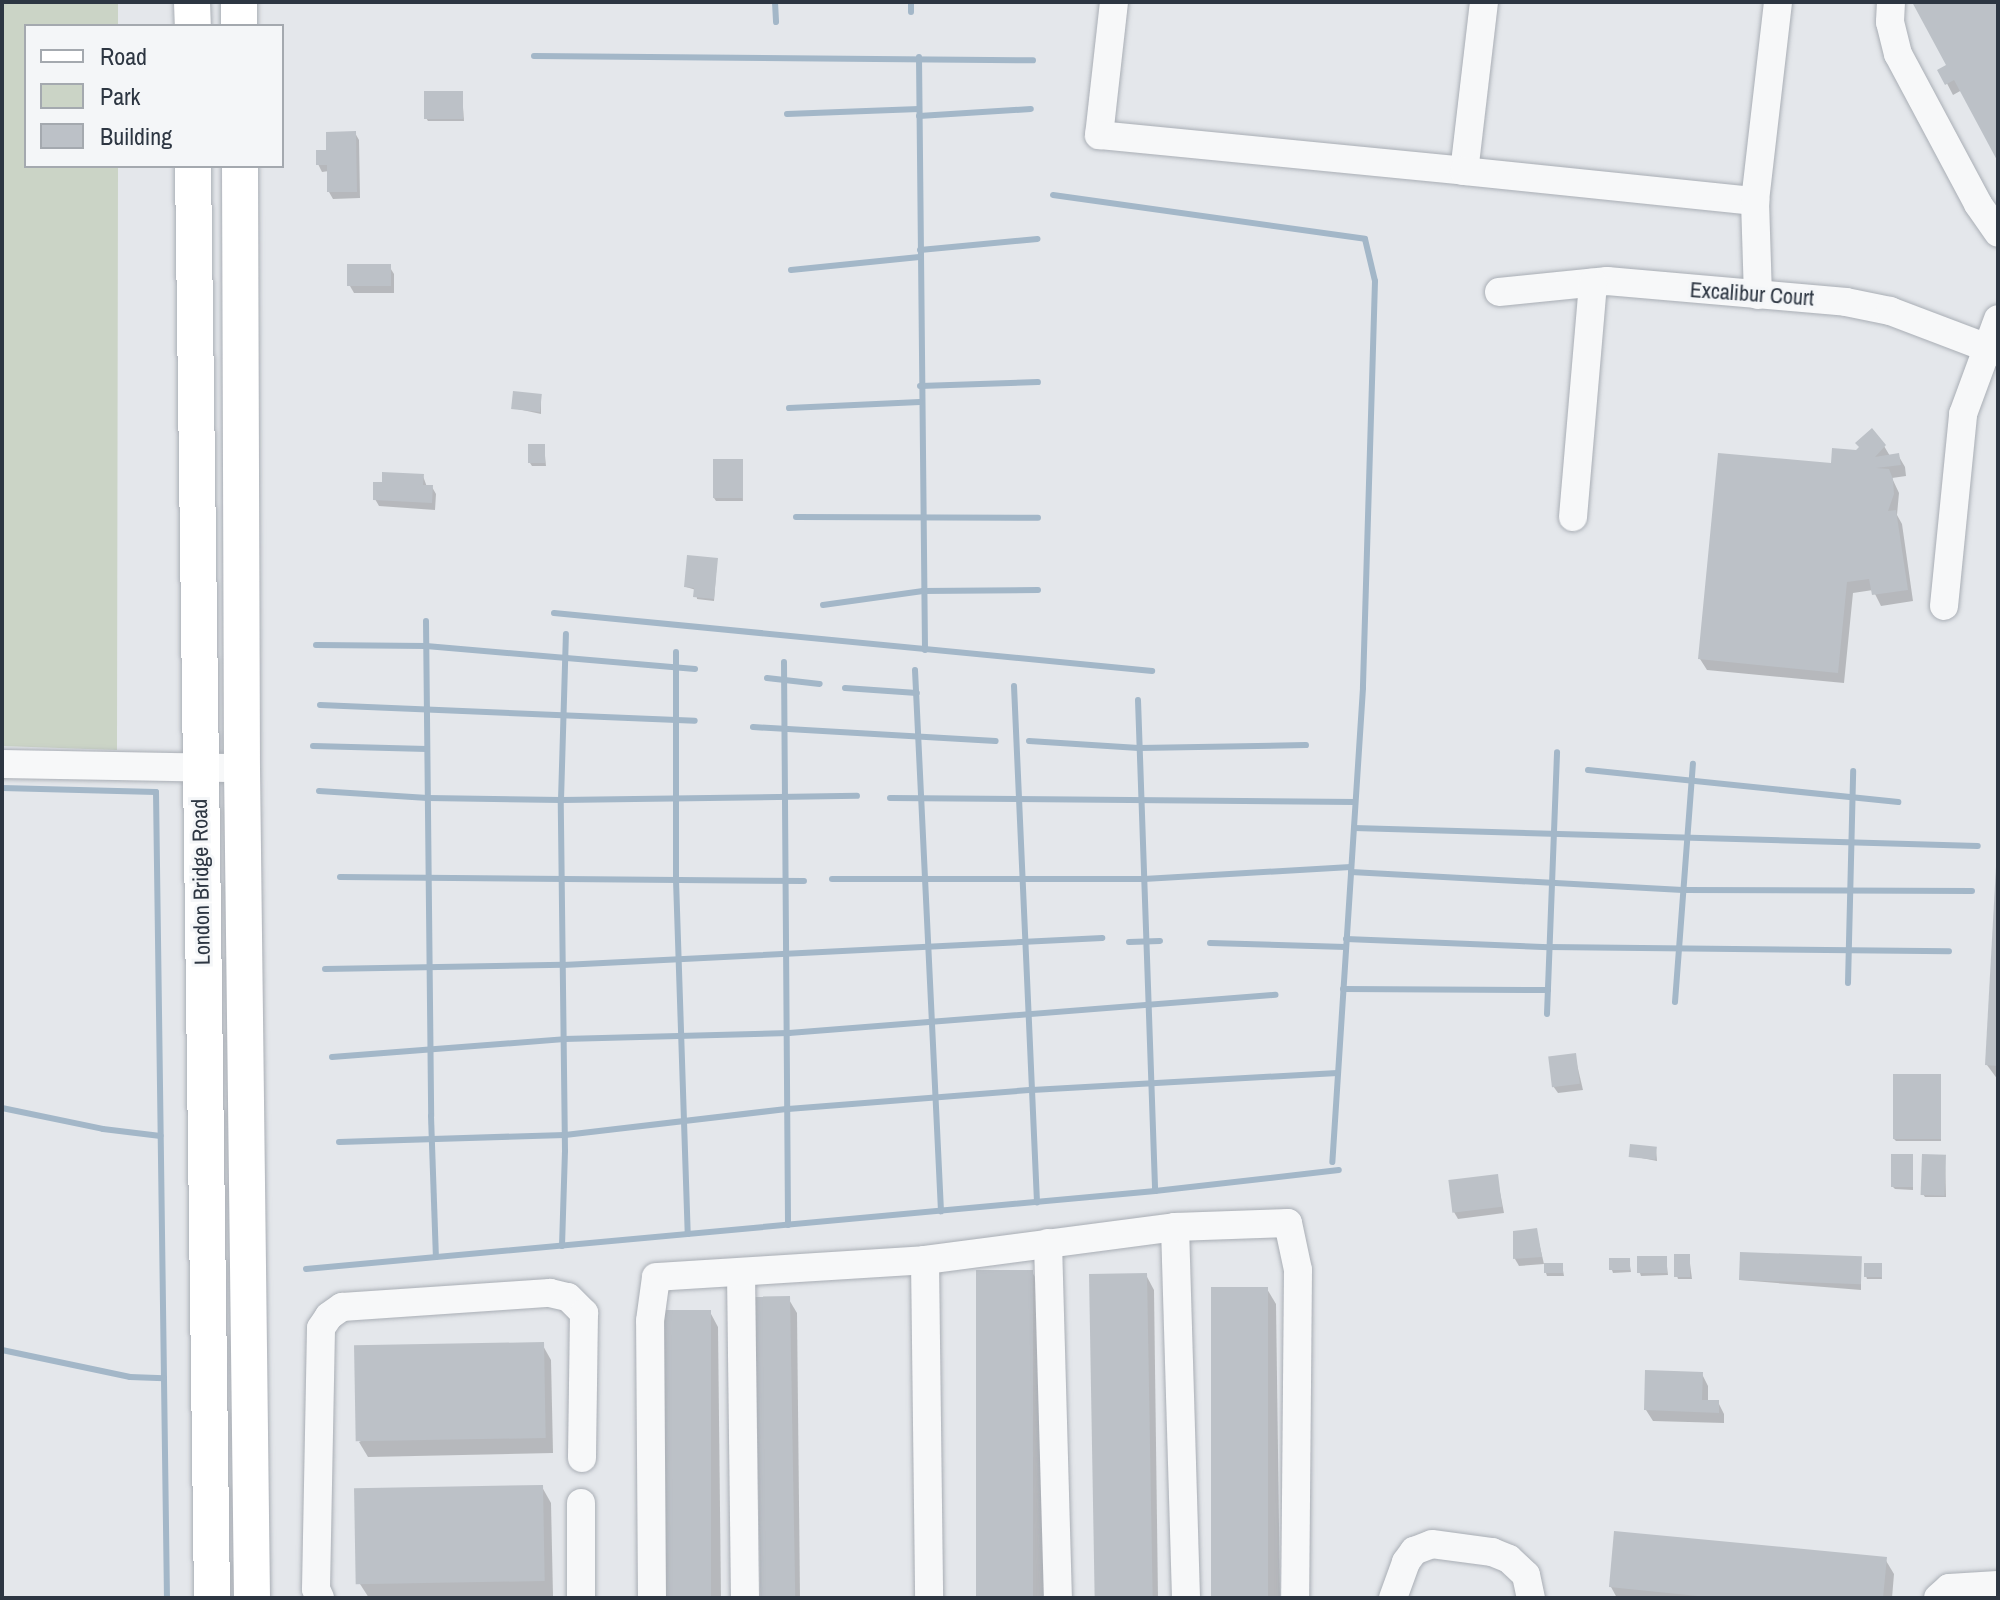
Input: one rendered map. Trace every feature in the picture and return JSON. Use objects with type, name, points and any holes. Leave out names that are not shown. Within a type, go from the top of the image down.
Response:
[{"type":"main road","points":[[192,2],[193,24]]},
{"type":"main road","points":[[239,2],[239,24]]},
{"type":"main road","name":"London Bridge Road","points":[[193,168],[212,1598]]},
{"type":"main road","name":"London Bridge Road","points":[[240,168],[242,768],[252,1598]]},
{"type":"street","points":[[1114,2],[1099,135],[1755,201]]},
{"type":"street","points":[[1464,171],[1484,2]]},
{"type":"street","points":[[1758,295],[1755,201],[1778,2]]},
{"type":"street","points":[[1891,2],[1890,22],[1898,54],[1978,204],[1998,233]]},
{"type":"street","points":[[1573,517],[1593,283]]},
{"type":"street","name":"Excalibur Court","points":[[1499,292],[1593,283],[1846,302],[1890,311],[1992,350]]},
{"type":"street","points":[[1944,606],[1963,414],[1992,350],[1998,319]]},
{"type":"street","points":[[2,764],[242,768]]},
{"type":"street","points":[[652,1598],[650,1321],[656,1277],[925,1260],[1175,1227],[1288,1223],[1298,1270],[1295,1598]]},
{"type":"street","points":[[1175,1227],[1186,1598]]},
{"type":"street","points":[[1048,1243],[1058,1598]]},
{"type":"street","points":[[925,1260],[929,1598]]},
{"type":"street","points":[[741,1272],[745,1598]]},
{"type":"street","points":[[320,1598],[316,1589],[321,1328],[329,1316],[342,1307],[550,1293],[568,1297],[584,1313],[582,1458]]},
{"type":"street","points":[[581,1503],[581,1598]]},
{"type":"street","points":[[1393,1598],[1406,1562],[1414,1551],[1432,1544],[1492,1552],[1509,1559],[1526,1575],[1531,1598]]},
{"type":"street","points":[[1938,1598],[1949,1588],[1998,1585]]},
{"type":"green space","points":[[2,2],[118,2],[118,24],[24,24],[24,168],[118,168],[117,750],[2,746]]},
{"type":"building","points":[[1912,2],[1998,2],[1998,162],[1954,80],[1945,85],[1937,70],[1946,65]]},
{"type":"building","points":[[424,91],[463,91],[463,119],[424,119]]},
{"type":"building","points":[[356,131],[357,192],[327,192],[327,165],[316,165],[316,150],[326,150],[326,132]]},
{"type":"building","points":[[347,264],[391,264],[391,286],[347,286]]},
{"type":"building","points":[[513,391],[542,394],[540,412],[511,409]]},
{"type":"building","points":[[1872,428],[1886,445],[1875,457],[1899,453],[1901,465],[1876,468],[1889,469],[1893,479],[1894,494],[1888,511],[1896,510],[1908,590],[1872,595],[1869,579],[1847,582],[1838,673],[1698,659],[1718,453],[1831,463],[1832,448],[1856,450],[1859,447],[1855,443]]},
{"type":"building","points":[[528,444],[545,444],[545,463],[528,463]]},
{"type":"building","points":[[713,459],[743,459],[743,498],[713,498]]},
{"type":"building","points":[[382,472],[424,474],[423,485],[433,485],[432,503],[373,500],[373,482],[382,482]]},
{"type":"building","points":[[687,555],[718,558],[714,599],[693,597],[694,588],[684,587]]},
{"type":"building","points":[[1998,868],[1998,1066],[1985,1065]]},
{"type":"building","points":[[1576,1053],[1580,1084],[1552,1087],[1548,1056]]},
{"type":"building","points":[[1893,1074],[1941,1074],[1941,1139],[1893,1139]]},
{"type":"building","points":[[1630,1144],[1657,1147],[1655,1160],[1629,1157]]},
{"type":"building","points":[[1891,1154],[1913,1154],[1913,1187],[1891,1187]]},
{"type":"building","points":[[1922,1154],[1946,1155],[1945,1196],[1921,1195]]},
{"type":"building","points":[[1498,1174],[1502,1207],[1452,1213],[1448,1180]]},
{"type":"building","points":[[1537,1228],[1542,1257],[1513,1259],[1513,1231]]},
{"type":"building","points":[[1740,1252],[1862,1256],[1861,1284],[1739,1280]]},
{"type":"building","points":[[1674,1254],[1690,1254],[1690,1277],[1674,1277]]},
{"type":"building","points":[[1637,1256],[1667,1256],[1667,1273],[1637,1273]]},
{"type":"building","points":[[1609,1258],[1630,1258],[1630,1270],[1609,1270]]},
{"type":"building","points":[[1544,1263],[1563,1263],[1563,1273],[1544,1273]]},
{"type":"building","points":[[1864,1263],[1882,1263],[1882,1277],[1864,1277]]},
{"type":"building","points":[[976,1270],[1033,1270],[1033,1598],[976,1598]]},
{"type":"building","points":[[1147,1273],[1153,1598],[1095,1598],[1089,1274]]},
{"type":"building","points":[[1211,1287],[1268,1287],[1268,1598],[1211,1598]]},
{"type":"building","points":[[790,1296],[795,1598],[760,1598],[755,1297]]},
{"type":"building","points":[[657,1310],[711,1310],[711,1598],[657,1598]]},
{"type":"building","points":[[544,1342],[546,1438],[356,1441],[354,1345]]},
{"type":"building","points":[[1645,1370],[1703,1372],[1702,1400],[1719,1400],[1719,1413],[1644,1410]]},
{"type":"building","points":[[543,1485],[545,1581],[356,1584],[354,1488]]},
{"type":"building","points":[[1614,1531],[1887,1557],[1883,1598],[1717,1598],[1609,1587]]},
{"type":"waterway","points":[[775,2],[776,22]]},
{"type":"waterway","points":[[911,2],[911,12]]},
{"type":"waterway","points":[[534,56],[1033,60]]},
{"type":"waterway","points":[[919,57],[925,650]]},
{"type":"waterway","points":[[787,114],[919,109]]},
{"type":"waterway","points":[[919,116],[1031,109]]},
{"type":"waterway","points":[[1053,195],[1365,239],[1375,281],[1363,688],[1332,1162]]},
{"type":"waterway","points":[[920,250],[1037,239]]},
{"type":"waterway","points":[[791,270],[919,257]]},
{"type":"waterway","points":[[920,386],[1038,382]]},
{"type":"waterway","points":[[789,408],[920,402]]},
{"type":"waterway","points":[[796,517],[1038,518]]},
{"type":"waterway","points":[[823,605],[923,591],[1038,590]]},
{"type":"waterway","points":[[554,613],[1152,671]]},
{"type":"waterway","points":[[426,621],[431,1116],[436,1257]]},
{"type":"waterway","points":[[562,1246],[565,1151],[561,800],[566,634]]},
{"type":"waterway","points":[[316,645],[426,646],[695,669]]},
{"type":"waterway","points":[[676,652],[676,880],[688,1234]]},
{"type":"waterway","points":[[784,662],[788,1225]]},
{"type":"waterway","points":[[915,670],[941,1211]]},
{"type":"waterway","points":[[767,678],[820,684]]},
{"type":"waterway","points":[[1014,686],[1037,1202]]},
{"type":"waterway","points":[[845,688],[917,693]]},
{"type":"waterway","points":[[1138,700],[1155,1191],[1339,1170]]},
{"type":"waterway","points":[[320,705],[695,721]]},
{"type":"waterway","points":[[753,727],[996,741]]},
{"type":"waterway","points":[[1029,741],[1139,748],[1306,745]]},
{"type":"waterway","points":[[313,746],[427,749]]},
{"type":"waterway","points":[[1547,1014],[1557,752]]},
{"type":"waterway","points":[[1675,1002],[1693,764]]},
{"type":"waterway","points":[[1588,770],[1898,802]]},
{"type":"waterway","points":[[1848,983],[1853,771]]},
{"type":"waterway","points":[[2,788],[156,792],[167,1598]]},
{"type":"waterway","points":[[319,791],[428,798],[561,800],[857,796]]},
{"type":"waterway","points":[[890,798],[1355,802]]},
{"type":"waterway","points":[[1354,828],[1978,846]]},
{"type":"waterway","points":[[832,879],[1144,879],[1351,867]]},
{"type":"waterway","points":[[1351,872],[1683,890],[1972,891]]},
{"type":"waterway","points":[[340,877],[804,881]]},
{"type":"waterway","points":[[325,969],[563,965],[1102,938]]},
{"type":"waterway","points":[[1346,939],[1549,947],[1949,951]]},
{"type":"waterway","points":[[1129,942],[1160,941]]},
{"type":"waterway","points":[[1210,943],[1346,947]]},
{"type":"waterway","points":[[1343,989],[1548,990]]},
{"type":"waterway","points":[[332,1057],[564,1039],[789,1033],[1276,995]]},
{"type":"waterway","points":[[339,1142],[565,1135],[788,1109],[1032,1090],[1338,1073]]},
{"type":"waterway","points":[[2,1108],[103,1129],[161,1136]]},
{"type":"waterway","points":[[306,1269],[1155,1191]]},
{"type":"waterway","points":[[2,1350],[130,1377],[164,1378]]}]
